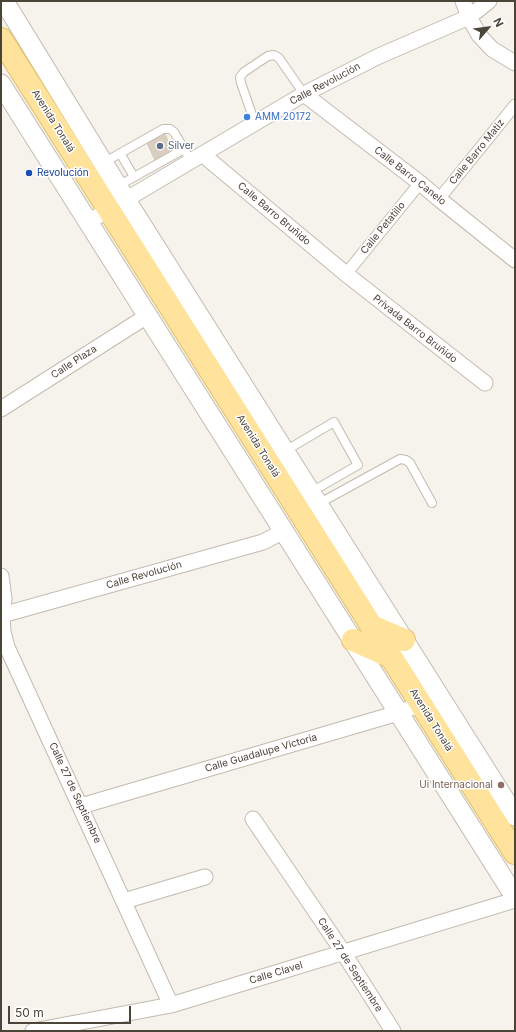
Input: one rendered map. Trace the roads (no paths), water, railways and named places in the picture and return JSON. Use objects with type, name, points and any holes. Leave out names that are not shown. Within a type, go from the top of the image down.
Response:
[{"type":"main road","name":"Avenida Tonalá","points":[[1,39],[122,194],[295,503],[391,657],[430,700],[515,853]]},
{"type":"main road","points":[[371,626],[404,640]]},
{"type":"main road","points":[[353,640],[391,657]]},
{"type":"street","name":"Avenida Tonalá","points":[[4,1],[122,194],[404,640],[430,700],[515,816]]},
{"type":"street","points":[[463,1],[469,17],[479,35],[492,49],[515,63]]},
{"type":"street","name":"Calle Revolución","points":[[88,222],[122,194],[192,155],[254,123],[304,94],[379,56],[469,17],[489,1]]},
{"type":"street","points":[[1,84],[515,898]]},
{"type":"street","name":"Calle Barro Canelo","points":[[304,94],[420,183],[515,260]]},
{"type":"street","name":"Calle Barro Matiz","points":[[439,199],[515,106]]},
{"type":"street","name":"Calle Barro Bruñido","points":[[192,155],[346,274]]},
{"type":"street","name":"Calle Petatillo","points":[[346,274],[420,183]]},
{"type":"street","name":"Privada Barro Bruñido","points":[[346,274],[485,383]]},
{"type":"street","name":"Calle Plaza","points":[[1,409],[147,316]]},
{"type":"street","name":"Calle Revolución","points":[[2,615],[263,542],[284,531]]},
{"type":"street","name":"Calle 27 de Septiembre","points":[[1,576],[3,632],[7,647],[171,1005]]},
{"type":"street","name":"Calle Guadalupe Victoria","points":[[81,806],[398,712],[430,700]]},
{"type":"street","name":"Calle 27 de Septiembre","points":[[253,819],[343,952],[394,1031]]},
{"type":"street","points":[[124,901],[205,877]]},
{"type":"street","name":"Calle Clavel","points":[[32,1031],[171,1005],[515,898]]},
{"type":"lane","points":[[254,123],[240,83],[240,78],[244,72],[268,56],[274,55],[279,58],[304,94]]},
{"type":"lane","points":[[103,163],[120,153],[163,129],[170,129],[174,132],[192,155],[122,194],[120,153]]},
{"type":"lane","points":[[285,451],[334,422],[358,465],[314,498]]},
{"type":"lane","points":[[314,498],[400,459],[406,460],[410,463],[432,504]]},
{"type":"place","name":"AMM 20172","points":[[247,117]]},
{"type":"place","name":"Silver","points":[[160,146]]},
{"type":"place","name":"Revolución","points":[[29,173]]},
{"type":"place","name":"Ui Internacional","points":[[501,785]]}]
